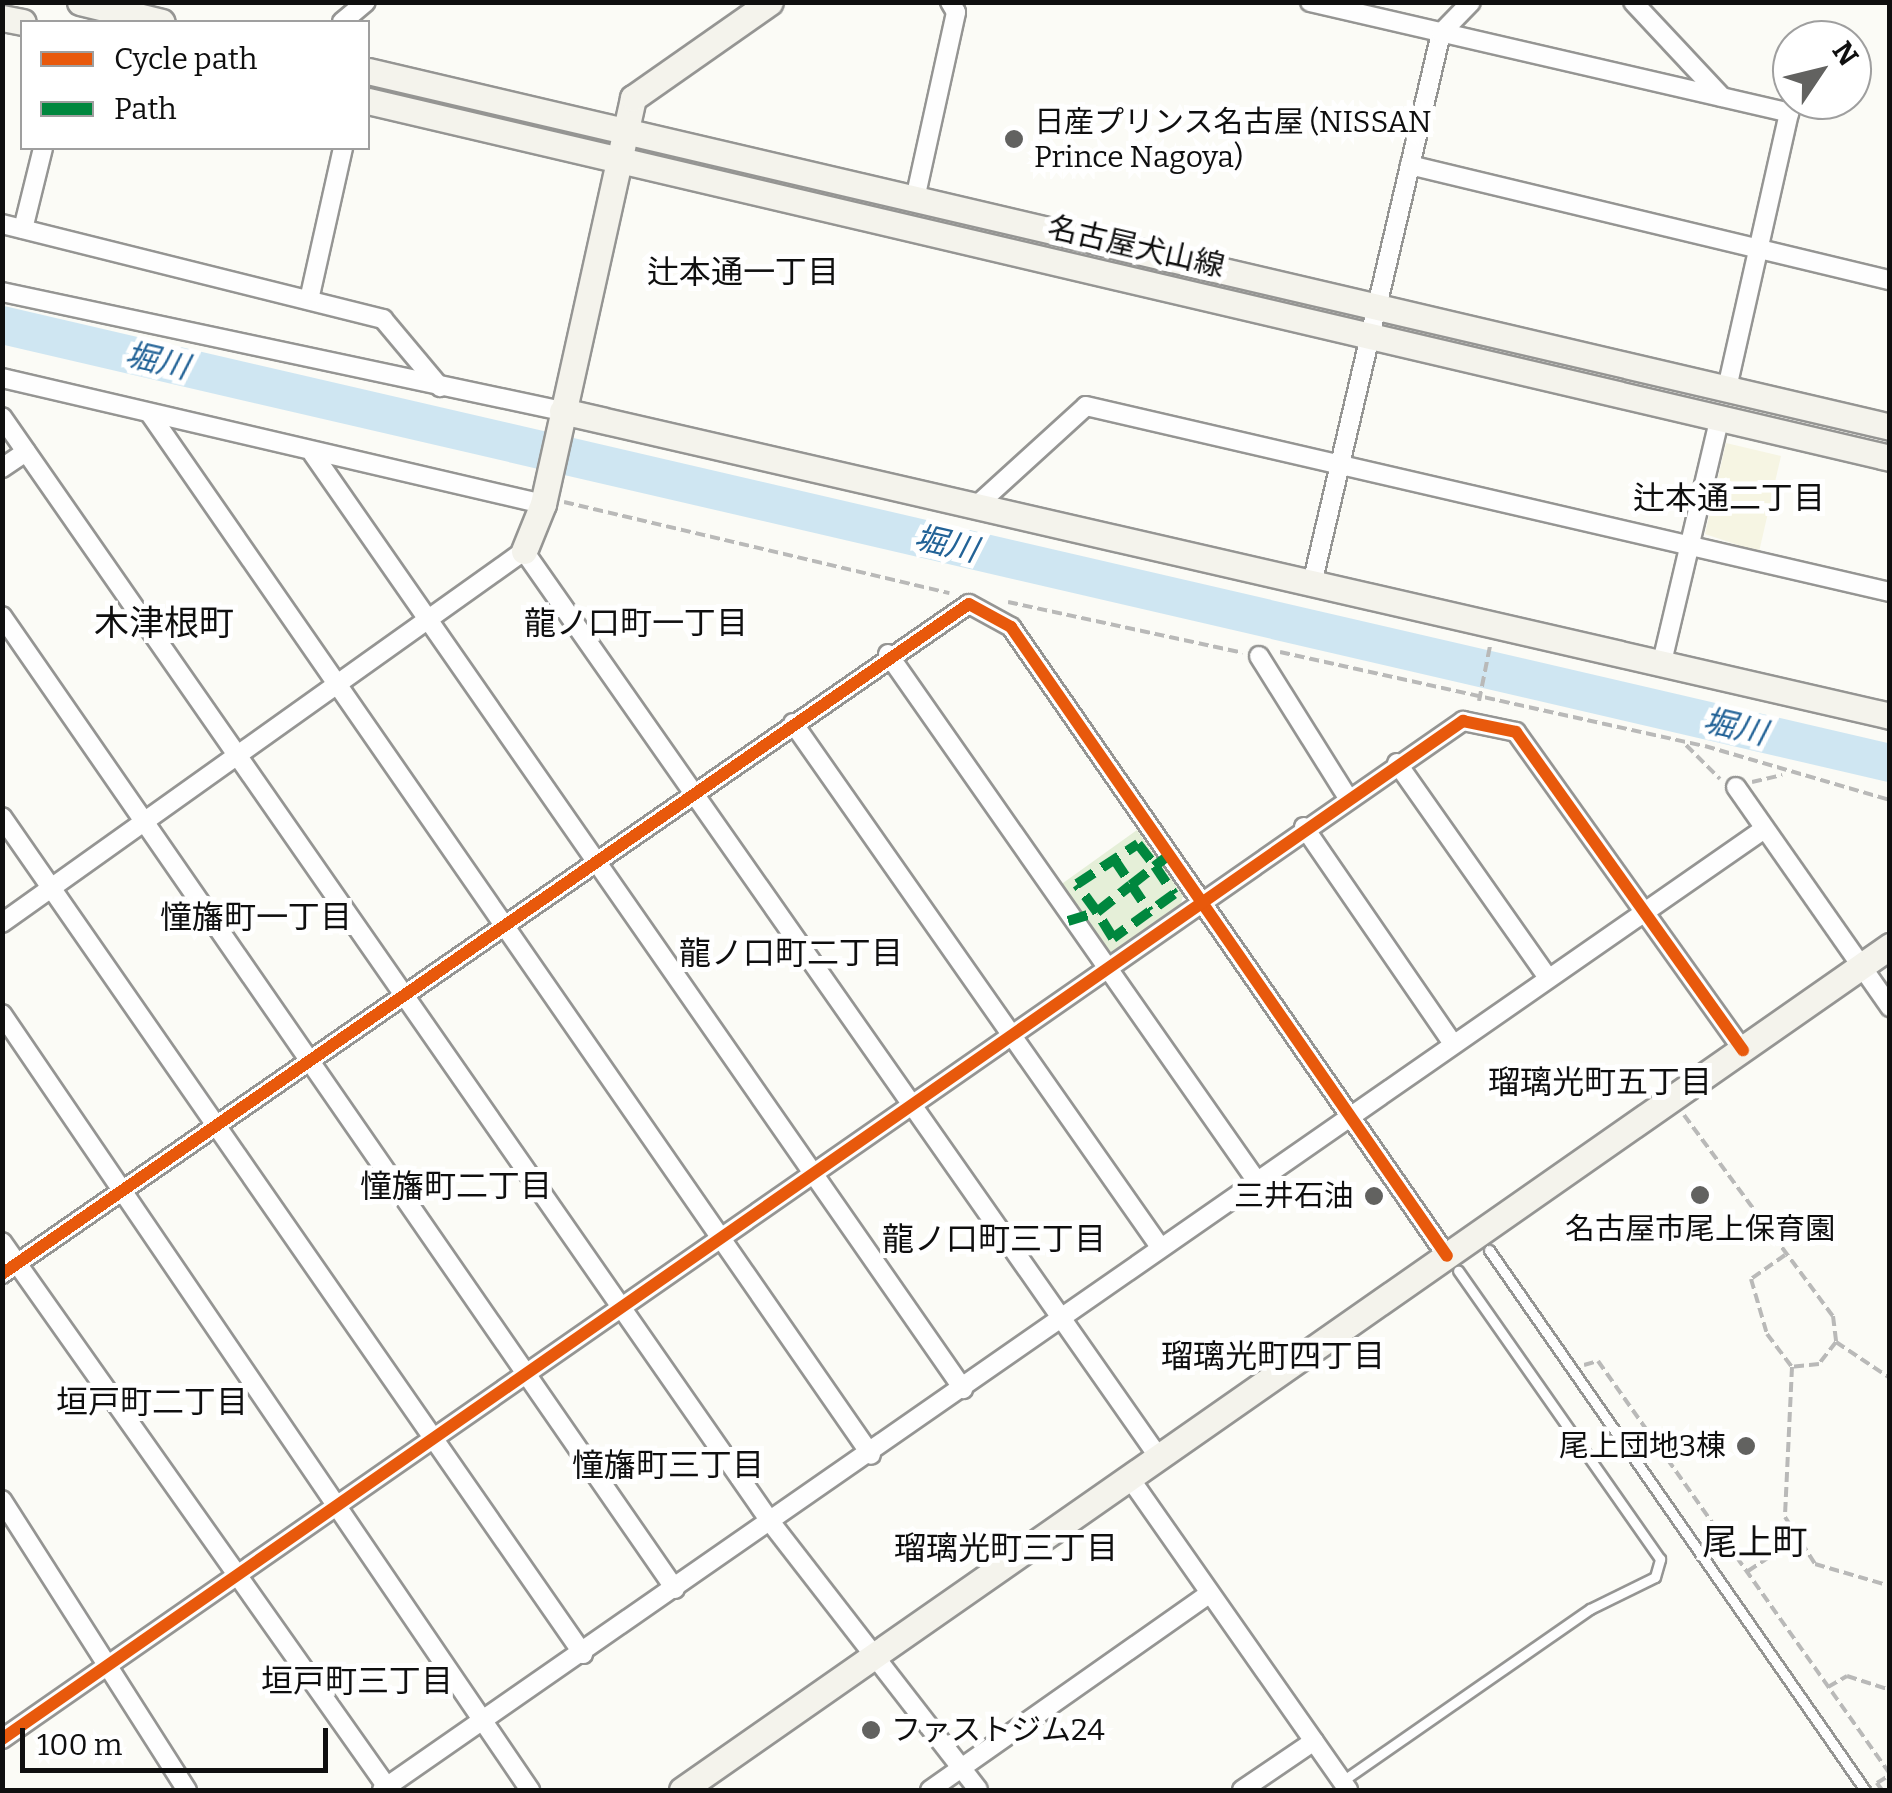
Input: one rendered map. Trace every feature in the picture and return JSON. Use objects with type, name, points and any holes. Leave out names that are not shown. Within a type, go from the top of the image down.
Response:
[{"type":"street","points":[[80,2],[154,20]]},
{"type":"street","points":[[344,20],[366,2]]},
{"type":"street","points":[[2,924],[524,550],[551,491],[561,422],[623,128],[633,98],[770,2]]},
{"type":"street","points":[[915,199],[956,12],[950,2]]},
{"type":"street","points":[[1310,2],[1789,113],[1726,388]]},
{"type":"street","points":[[1633,2],[1722,97]]},
{"type":"street","points":[[1312,584],[1343,465],[1441,33],[1462,5]]},
{"type":"street","name":"名古屋犬山線","points":[[370,71],[1890,426]]},
{"type":"street","name":"名古屋犬山線","points":[[370,101],[618,156],[1890,458]]},
{"type":"street","points":[[23,229],[43,150]]},
{"type":"street","points":[[309,300],[343,150]]},
{"type":"street","points":[[1410,166],[1890,280]]},
{"type":"street","points":[[2,224],[384,319],[440,387]]},
{"type":"street","points":[[2,292],[440,387],[561,422],[974,508],[1890,716]]},
{"type":"street","points":[[2,378],[313,454],[551,491]]},
{"type":"street","points":[[974,508],[1086,406],[1890,592]]},
{"type":"street","points":[[150,414],[333,686],[871,1455]]},
{"type":"street","points":[[2,417],[772,1524],[870,1658],[978,1790]]},
{"type":"street","points":[[1662,662],[1694,544],[1720,417]]},
{"type":"street","points":[[2,468],[26,452]]},
{"type":"street","points":[[313,454],[424,620],[964,1388]]},
{"type":"street","points":[[524,550],[1158,1456]]},
{"type":"street","points":[[10,1269],[888,654],[969,604],[1011,627],[1453,1263]]},
{"type":"street","points":[[2,616],[304,1062],[676,1589]]},
{"type":"street","points":[[888,654],[1104,969],[1256,1180]]},
{"type":"street","points":[[1259,656],[1348,798]]},
{"type":"street","points":[[2,1739],[434,1442],[1304,827],[1462,721],[1516,732],[1743,1050]]},
{"type":"street","points":[[793,723],[1160,1248]]},
{"type":"street","points":[[1397,763],[1548,978]]},
{"type":"street","points":[[1736,787],[1890,1007]]},
{"type":"street","points":[[2,816],[214,1128],[583,1654]]},
{"type":"street","points":[[1304,827],[1453,1044]]},
{"type":"street","points":[[2,1242],[10,1269],[237,1575],[384,1789],[772,1524],[1256,1180],[1764,829]]},
{"type":"street","points":[[682,1790],[1158,1456],[1453,1263],[1890,946]]},
{"type":"street","points":[[2,1014],[332,1512],[530,1790]]},
{"type":"street","points":[[1129,1477],[1344,1786]]},
{"type":"street","points":[[2,1500],[187,1790]]},
{"type":"street","points":[[930,1790],[1209,1594]]},
{"type":"street","points":[[1242,1790],[1314,1741]]},
{"type":"lane","points":[[1489,1250],[1866,1790]]},
{"type":"lane","points":[[1344,1786],[1590,1609],[1654,1578],[1660,1559],[1453,1263]]},
{"type":"path","points":[[551,491],[559,501],[956,596]]},
{"type":"path","points":[[995,599],[1259,656],[1273,650],[1706,746],[1890,800]]},
{"type":"path","points":[[1479,697],[1490,644]]},
{"type":"path","points":[[1684,1114],[1832,1316],[1836,1342],[1819,1364],[1792,1367]]},
{"type":"path","points":[[1786,1254],[1751,1279],[1767,1334],[1792,1367],[1786,1517],[1816,1564],[1890,1586]]},
{"type":"path","points":[[1836,1342],[1890,1378]]},
{"type":"path","points":[[1572,1369],[1598,1361],[1890,1774],[1877,1783],[1882,1790]]},
{"type":"path","points":[[1747,1572],[1798,1538]]},
{"type":"path","points":[[1828,1688],[1847,1676],[1890,1690]]},
{"type":"green space","points":[[1726,443],[1781,456],[1759,552],[1705,534]]},
{"type":"green space","points":[[1137,830],[1183,896],[1179,911],[1112,956],[1056,888]]},
{"type":"waterway","name":"堀川","points":[[2,325],[1890,763]]},
{"type":"marked path","points":[[1068,921],[1097,912],[1077,884],[1138,844],[1155,866],[1174,894],[1113,938],[1097,912],[1155,866],[1168,856]]},
{"type":"marked path","points":[[1114,859],[1149,911]]},
{"type":"cycle path","points":[[2,1274],[969,604],[1011,627],[1447,1256]]},
{"type":"cycle path","points":[[2,1739],[1463,721],[1516,732],[1743,1050]]},
{"type":"place","name":"日産プリンス名古屋 (NISSAN Prince Nagoya)","points":[[1014,139]]},
{"type":"place","name":"名古屋市尾上保育園","points":[[1700,1195]]},
{"type":"place","name":"三井石油","points":[[1374,1196]]},
{"type":"place","name":"尾上団地3棟","points":[[1746,1446]]},
{"type":"place","name":"ファストジム24","points":[[871,1730]]},
{"type":"district","name":"辻本通一丁目","points":[[743,272]]},
{"type":"district","name":"辻本通二丁目","points":[[1729,498]]},
{"type":"district","name":"木津根町","points":[[164,623]]},
{"type":"district","name":"龍ノ口町一丁目","points":[[636,623]]},
{"type":"district","name":"憧旛町一丁目","points":[[256,917]]},
{"type":"district","name":"龍ノ口町二丁目","points":[[791,953]]},
{"type":"district","name":"瑠璃光町五丁目","points":[[1600,1082]]},
{"type":"district","name":"憧旛町二丁目","points":[[456,1186]]},
{"type":"district","name":"龍ノ口町三丁目","points":[[994,1239]]},
{"type":"district","name":"瑠璃光町四丁目","points":[[1273,1356]]},
{"type":"district","name":"垣戸町二丁目","points":[[152,1402]]},
{"type":"district","name":"憧旛町三丁目","points":[[668,1465]]},
{"type":"district","name":"尾上町","points":[[1755,1542]]},
{"type":"district","name":"瑠璃光町三丁目","points":[[1006,1548]]},
{"type":"district","name":"垣戸町三丁目","points":[[357,1681]]}]
